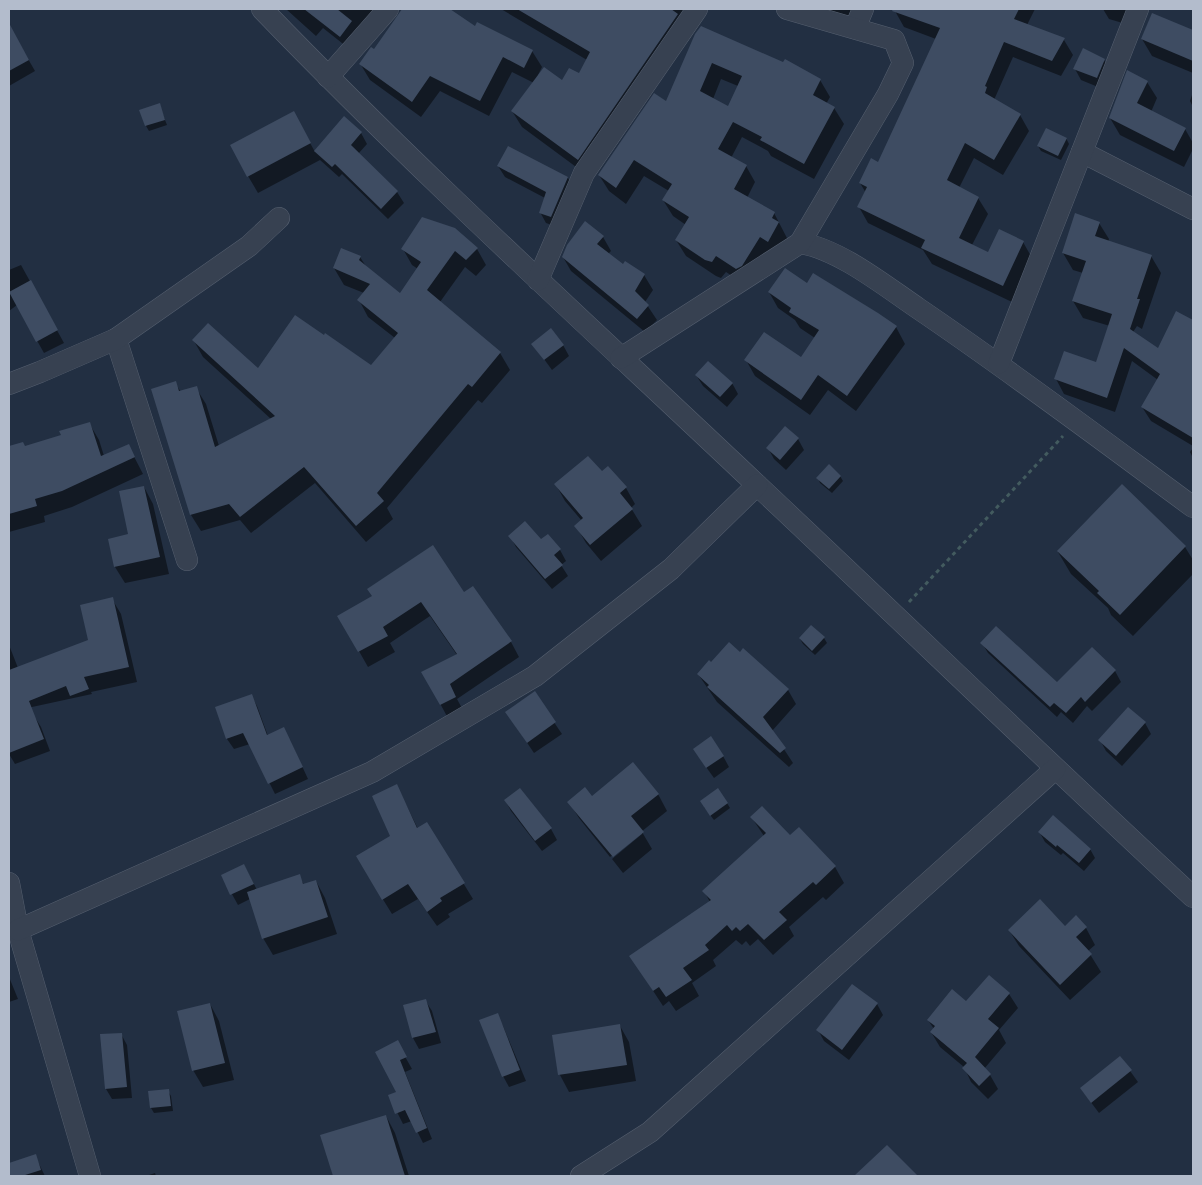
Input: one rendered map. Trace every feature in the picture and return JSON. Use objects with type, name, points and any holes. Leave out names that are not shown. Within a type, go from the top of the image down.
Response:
[{"type":"street","points":[[262,9],[328,77],[538,280],[758,485],[1055,769],[1193,897]]},
{"type":"street","points":[[328,77],[388,9]]},
{"type":"street","points":[[538,280],[584,174],[697,9]]},
{"type":"street","points":[[622,358],[800,243],[888,94],[903,62],[894,40],[859,18],[787,9]]},
{"type":"street","points":[[999,363],[1138,9]]},
{"type":"street","points":[[1082,152],[1193,209]]},
{"type":"street","points":[[9,384],[116,339],[249,246],[279,218]]},
{"type":"street","points":[[800,243],[814,245],[857,268],[999,363],[1193,507]]},
{"type":"street","points":[[116,339],[186,560]]},
{"type":"street","points":[[18,930],[372,772],[535,676],[671,569],[758,485]]},
{"type":"street","points":[[581,1176],[650,1132],[1055,769]]},
{"type":"street","points":[[9,883],[18,930],[90,1176]]},
{"type":"path","points":[[895,617],[1077,421]]},
{"type":"building","points":[[304,9],[337,9],[352,21],[340,37]]},
{"type":"building","points":[[402,9],[450,9],[475,26],[477,22],[533,50],[524,68],[503,57],[480,101],[430,76],[412,102],[359,64],[371,47],[374,49]]},
{"type":"building","points":[[517,9],[671,9],[678,14],[578,160],[511,111],[544,67],[562,80],[569,68],[579,73],[590,52]]},
{"type":"building","points":[[893,9],[1019,9],[1014,19],[1065,38],[1052,61],[1004,42],[985,86],[987,87],[985,93],[1021,114],[994,160],[965,143],[947,180],[979,197],[959,238],[988,252],[999,229],[1024,241],[1003,286],[921,248],[925,240],[857,207],[867,187],[859,183],[871,158],[878,162],[940,28],[892,11]]},
{"type":"building","points":[[1152,13],[1193,30],[1193,61],[1141,39]]},
{"type":"building","points":[[9,23],[29,60],[9,71]]},
{"type":"building","points":[[701,26],[783,62],[785,59],[821,79],[813,95],[835,107],[804,164],[760,140],[762,137],[733,122],[718,149],[747,165],[734,189],[775,212],[772,218],[779,222],[768,242],[760,237],[742,266],[736,269],[716,256],[712,262],[705,260],[675,240],[689,217],[662,200],[672,184],[634,160],[616,188],[598,175],[654,93],[666,101],[695,34]],"holes":[[[712,63],[742,76],[728,106],[700,91]]]},
{"type":"building","points":[[1083,48],[1105,59],[1097,78],[1073,69]]},
{"type":"building","points":[[1127,70],[1148,81],[1137,103],[1186,128],[1174,151],[1109,118]]},
{"type":"building","points":[[160,103],[165,120],[145,126],[139,110]]},
{"type":"building","points":[[294,111],[311,143],[247,177],[230,145]]},
{"type":"building","points":[[344,116],[362,132],[351,145],[398,191],[381,209],[335,164],[332,167],[314,151]]},
{"type":"building","points":[[1046,128],[1067,138],[1058,156],[1037,146]]},
{"type":"building","points":[[508,146],[568,177],[551,217],[539,213],[546,192],[497,166]]},
{"type":"building","points":[[1075,213],[1100,222],[1095,236],[1152,255],[1137,299],[1140,299],[1130,329],[1158,348],[1176,311],[1193,320],[1193,438],[1141,407],[1160,374],[1124,348],[1107,398],[1054,379],[1064,351],[1096,362],[1112,314],[1072,301],[1086,261],[1062,253]]},
{"type":"building","points":[[422,217],[455,228],[478,248],[466,260],[455,251],[427,290],[501,352],[472,387],[468,384],[377,493],[384,501],[356,526],[304,467],[240,517],[229,504],[190,515],[151,389],[176,381],[179,391],[197,386],[215,447],[275,416],[192,340],[208,323],[258,368],[295,315],[371,365],[398,333],[357,300],[370,284],[333,268],[341,248],[361,256],[359,260],[400,293],[421,262],[401,249]]},
{"type":"building","points":[[585,221],[604,236],[597,244],[623,264],[625,261],[645,274],[635,291],[649,305],[637,319],[562,257],[567,245]]},
{"type":"building","points":[[785,268],[807,283],[813,273],[897,326],[847,396],[818,375],[801,400],[744,360],[764,332],[801,357],[819,330],[789,312],[791,308],[768,292]]},
{"type":"building","points":[[31,280],[58,330],[36,342],[9,292]]},
{"type":"building","points":[[551,328],[564,345],[544,360],[531,344]]},
{"type":"building","points":[[708,361],[733,383],[720,397],[695,375]]},
{"type":"building","points":[[90,422],[101,456],[129,444],[135,457],[62,491],[35,499],[37,506],[9,514],[9,446],[23,442],[25,446],[61,435],[59,431]]},
{"type":"building","points":[[785,426],[799,438],[780,460],[766,448]]},
{"type":"building","points":[[588,456],[602,471],[608,466],[627,487],[620,493],[633,509],[590,545],[574,526],[583,518],[554,484]]},
{"type":"building","points":[[829,464],[841,476],[829,489],[816,478]]},
{"type":"building","points":[[1122,484],[1186,546],[1120,615],[1097,593],[1099,591],[1057,551]]},
{"type":"building","points":[[144,486],[160,557],[114,567],[108,539],[128,534],[119,491]]},
{"type":"building","points":[[525,521],[541,539],[548,534],[561,549],[554,555],[563,565],[545,579],[508,536]]},
{"type":"building","points":[[433,545],[464,592],[473,586],[512,641],[450,684],[456,697],[440,705],[421,672],[457,654],[421,602],[383,627],[388,636],[358,652],[337,616],[372,596],[367,589]]},
{"type":"building","points":[[113,597],[129,667],[84,677],[89,689],[70,696],[66,686],[29,701],[44,739],[9,753],[9,670],[88,640],[80,605]]},
{"type":"building","points":[[811,625],[825,637],[812,651],[799,638]]},
{"type":"building","points":[[996,626],[1057,682],[1092,647],[1116,670],[1085,702],[1081,697],[1066,713],[1054,703],[1050,707],[980,643]]},
{"type":"building","points":[[729,642],[740,652],[743,648],[789,689],[763,717],[786,748],[780,753],[707,687],[709,685],[697,674]]},
{"type":"building","points":[[535,691],[556,722],[527,743],[505,712]]},
{"type":"building","points":[[252,694],[267,735],[284,727],[303,767],[268,784],[243,733],[226,739],[215,707]]},
{"type":"building","points":[[1128,707],[1146,722],[1116,756],[1098,740]]},
{"type":"building","points":[[711,736],[724,756],[706,768],[693,749]]},
{"type":"building","points":[[633,762],[659,794],[631,816],[644,832],[613,857],[567,802],[585,787],[592,796]]},
{"type":"building","points":[[397,784],[417,828],[427,822],[465,883],[440,898],[442,901],[427,912],[408,884],[382,900],[356,856],[390,836],[372,796]]},
{"type":"building","points":[[520,788],[552,828],[535,841],[504,800]]},
{"type":"building","points":[[718,788],[728,803],[710,816],[700,801]]},
{"type":"building","points":[[762,806],[790,835],[799,827],[836,866],[816,885],[813,882],[779,912],[787,920],[764,940],[748,924],[740,931],[736,927],[732,931],[727,925],[705,945],[709,950],[683,968],[692,980],[666,997],[659,987],[653,991],[629,956],[711,900],[702,891],[766,833],[750,817]]},
{"type":"building","points":[[1053,815],[1091,849],[1079,863],[1038,832]]},
{"type":"building","points":[[244,864],[254,884],[230,895],[221,875]]},
{"type":"building","points":[[300,874],[303,884],[316,880],[328,917],[262,939],[247,892]]},
{"type":"building","points":[[1040,899],[1065,926],[1076,915],[1087,927],[1076,937],[1092,954],[1060,985],[1008,930]]},
{"type":"building","points":[[989,975],[1010,993],[988,1019],[999,1028],[975,1057],[991,1074],[979,1086],[962,1068],[967,1063],[930,1032],[935,1026],[927,1020],[952,989],[966,1001]]},
{"type":"building","points":[[852,984],[878,1003],[842,1050],[816,1030]]},
{"type":"building","points":[[426,999],[436,1032],[412,1038],[403,1005]]},
{"type":"building","points":[[210,1003],[225,1063],[192,1071],[177,1011]]},
{"type":"building","points":[[498,1013],[520,1070],[502,1077],[479,1020]]},
{"type":"building","points":[[620,1024],[627,1065],[558,1075],[552,1035]]},
{"type":"building","points":[[122,1033],[127,1087],[105,1089],[100,1034]]},
{"type":"building","points":[[398,1040],[407,1057],[400,1060],[427,1128],[416,1133],[405,1110],[395,1114],[388,1095],[396,1092],[375,1052]]},
{"type":"building","points":[[1120,1056],[1132,1070],[1091,1103],[1080,1088]]},
{"type":"building","points":[[169,1089],[171,1106],[150,1108],[148,1091]]},
{"type":"building","points":[[386,1115],[405,1176],[333,1176],[320,1135]]},
{"type":"building","points":[[887,1145],[918,1176],[854,1176]]},
{"type":"building","points":[[36,1154],[41,1170],[22,1176],[9,1176],[9,1163]]}]
